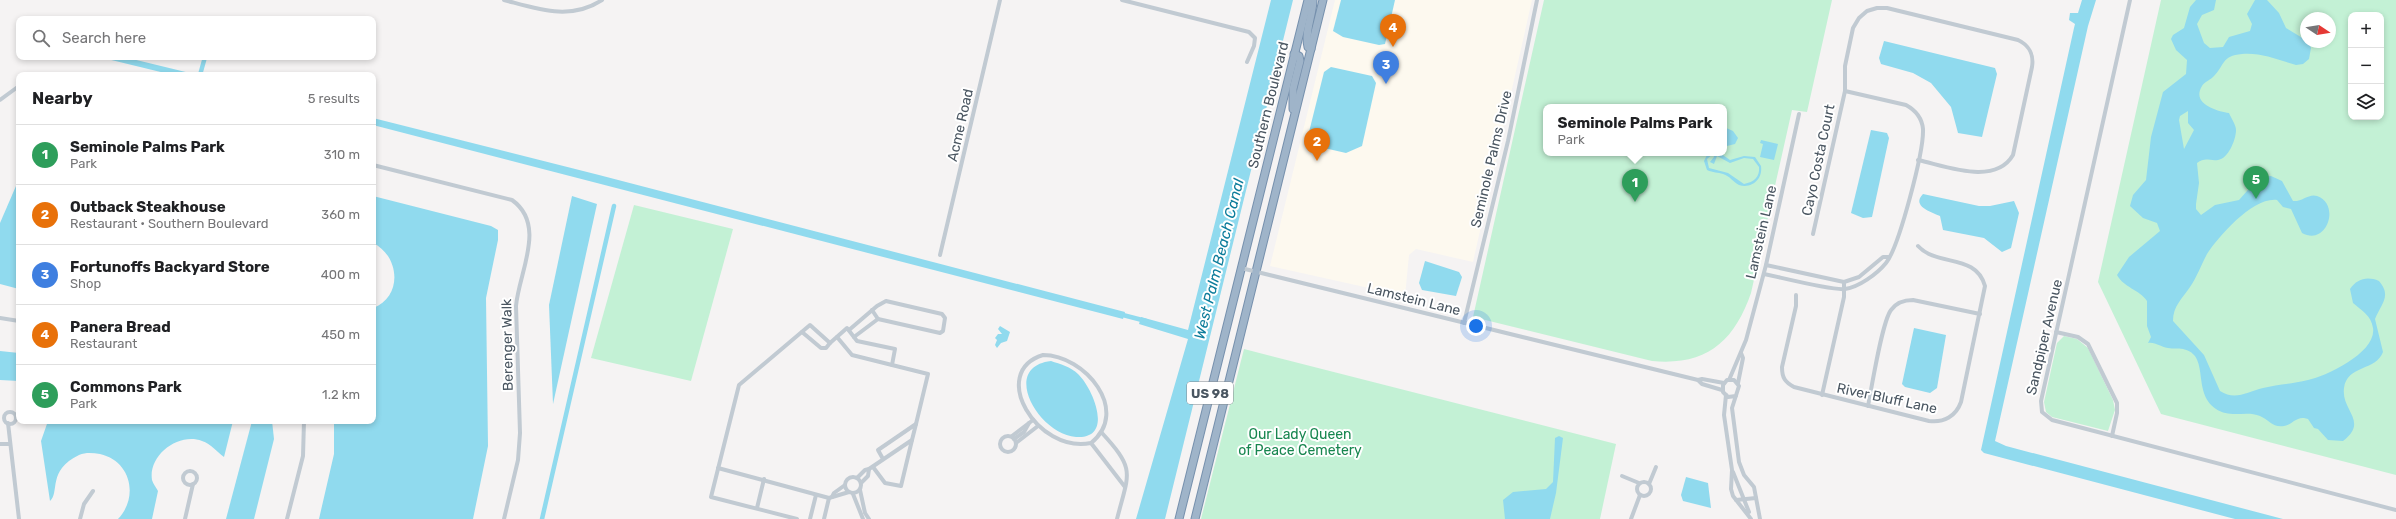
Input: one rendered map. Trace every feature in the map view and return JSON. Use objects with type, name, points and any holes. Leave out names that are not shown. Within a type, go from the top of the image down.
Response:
[{"type":"highway","name":"Southern Boulevard","points":[[1179,519],[1308,0]]},
{"type":"highway","points":[[1311,49],[1308,47],[1306,38],[1313,10],[1313,0]]},
{"type":"highway","name":"Southern Boulevard","points":[[1195,519],[1323,0]]},
{"type":"highway","points":[[1294,54],[1298,56],[1300,61],[1293,88],[1294,119]]},
{"type":"street","points":[[504,0],[560,13],[586,9],[602,0]]},
{"type":"street","name":"Acme Road","points":[[940,255],[1000,0]]},
{"type":"street","points":[[1122,0],[1249,32],[1255,38],[1254,46],[1247,62]]},
{"type":"street","name":"Seminole Palms Drive","points":[[1464,323],[1508,141],[1537,0]]},
{"type":"street","name":"Sandpiper Avenue","points":[[2130,0],[2041,401],[2042,412],[2052,420],[2396,510]]},
{"type":"street","name":"Cayo Costa Court","points":[[1813,234],[1845,91],[1845,66],[1853,28],[1862,14],[1877,8],[1888,8],[2010,38],[2026,45],[2031,53],[2032,62],[2013,155],[2007,164],[1998,170],[1979,172],[1918,160]]},
{"type":"street","points":[[0,100],[16,88]]},
{"type":"street","points":[[1764,274],[1844,289],[1862,282],[1886,263],[1897,244],[1918,160],[1923,128],[1920,118],[1914,110],[1901,103],[1845,91]]},
{"type":"street","name":"Lamstein Lane","points":[[1729,380],[1741,353],[1764,274],[1799,114]]},
{"type":"street","name":"Berenger Walk","points":[[376,166],[512,200],[522,209],[529,219],[530,235],[517,291],[516,306],[519,446],[504,519]]},
{"type":"street","name":"River Bluff Lane","points":[[1796,295],[1796,306],[1782,367],[1782,376],[1786,383],[1794,388],[1934,422],[1944,420],[1953,415],[1961,402],[1985,291],[1983,280],[1978,271],[1964,263],[1924,253],[1918,246]]},
{"type":"street","points":[[1766,265],[1844,282],[1864,273],[1883,257],[1889,257]]},
{"type":"street","name":"Lamstein Lane","points":[[1241,268],[1698,380],[1702,379],[1724,383]]},
{"type":"street","points":[[1864,273],[1868,278]]},
{"type":"street","points":[[1811,283],[1812,275]]},
{"type":"street","points":[[1825,286],[1827,278]]},
{"type":"street","points":[[1822,395],[1844,289],[1844,282]]},
{"type":"street","points":[[1868,406],[1886,320],[1894,307],[1903,301],[1913,300],[1980,314]]},
{"type":"street","points":[[802,332],[821,348],[826,348],[847,328],[848,330],[872,310],[886,301],[942,314],[945,318],[943,331],[938,333],[878,319],[872,310]]},
{"type":"street","points":[[0,318],[16,321]]},
{"type":"street","points":[[854,337],[878,319]]},
{"type":"street","points":[[797,519],[712,497],[718,468],[740,385],[810,325],[830,343]]},
{"type":"street","points":[[848,330],[857,341],[895,348],[892,365]]},
{"type":"street","points":[[2056,332],[2078,337],[2092,349],[2117,403],[2117,413],[2112,436]]},
{"type":"street","points":[[837,337],[852,356],[928,374],[901,486],[885,483],[871,468]]},
{"type":"street","name":"Lamstein Lane","points":[[1738,384],[1743,358],[1741,353]]},
{"type":"street","points":[[1043,355],[1051,355],[1072,361],[1087,373],[1095,384],[1106,412],[1102,433],[1091,443],[1071,444],[1063,442],[1031,422],[1022,400],[1020,377],[1027,362],[1043,355]]},
{"type":"street","name":"Lamstein Lane","points":[[1698,380],[1702,384],[1722,390]]},
{"type":"street","points":[[1750,517],[1736,500],[1731,489],[1732,470],[1724,415],[1726,395],[1722,390],[1724,383],[1729,380],[1738,384],[1740,389],[1732,408],[1739,462],[1744,475],[1754,487],[1760,519]]},
{"type":"street","points":[[1726,395],[1736,396]]},
{"type":"street","points":[[1031,422],[1024,432],[1013,437],[1002,439],[1000,444],[1002,449],[1011,451],[1016,443],[1038,426]]},
{"type":"street","points":[[8,423],[9,444],[19,519]]},
{"type":"street","points":[[287,519],[303,456],[304,424]]},
{"type":"street","points":[[883,459],[878,450],[916,424]]},
{"type":"street","points":[[1102,433],[1126,464],[1127,474],[1125,487],[1117,519]]},
{"type":"street","points":[[1013,437],[1016,443]]},
{"type":"street","points":[[824,519],[834,492],[845,485],[850,478],[857,478],[865,470],[871,468],[912,440]]},
{"type":"street","points":[[1091,443],[1125,487]]},
{"type":"street","points":[[0,444],[9,444]]},
{"type":"street","points":[[1640,495],[1649,493],[1649,484],[1656,467]]},
{"type":"street","points":[[718,468],[816,495],[831,497],[860,490]]},
{"type":"street","points":[[869,519],[865,513],[860,490],[861,482],[868,476],[871,468]]},
{"type":"street","points":[[1732,470],[1750,517]]},
{"type":"street","points":[[1622,476],[1639,483],[1646,482],[1649,484]]},
{"type":"street","points":[[857,478],[861,482]]},
{"type":"street","points":[[757,508],[764,480]]},
{"type":"street","points":[[1639,483],[1636,489],[1640,495]]},
{"type":"street","points":[[185,519],[193,484]]},
{"type":"street","points":[[845,485],[851,493],[863,519]]},
{"type":"street","points":[[80,519],[84,504],[93,491]]},
{"type":"street","points":[[810,519],[816,495]]},
{"type":"street","points":[[1631,519],[1640,495]]},
{"type":"street","points":[[1736,500],[1756,498]]},
{"type":"shaded area","points":[[1335,0],[1532,0],[1473,262],[1416,249],[1409,255],[1405,296],[1270,266]]},
{"type":"green space","points":[[1544,0],[1832,0],[1807,112],[1792,110],[1751,293],[1744,310],[1736,325],[1726,337],[1703,355],[1671,362],[1652,361],[1473,317]]},
{"type":"green space","points":[[2161,0],[2396,0],[2396,475],[2161,414],[2098,282]]},
{"type":"green space","points":[[634,205],[733,229],[691,381],[591,358]]},
{"type":"green space","points":[[2064,336],[2077,339],[2088,348],[2113,400],[2115,410],[2108,431],[2052,417],[2046,412],[2044,402],[2057,343]]},
{"type":"green space","name":"Our Lady Queen of Peace Cemetery","points":[[1244,349],[1616,444],[1600,519],[1201,519]]},
{"type":"water","name":"West Palm Beach Canal","points":[[1271,0],[1293,0],[1165,519],[1136,519],[1188,339],[1139,324],[1141,317],[1188,330]]},
{"type":"water","points":[[1341,0],[1395,0],[1385,44],[1379,45],[1343,37],[1333,31]]},
{"type":"water","points":[[2082,0],[2096,0],[2088,26],[1995,441],[2006,446],[2283,519],[2235,519],[1984,453],[1981,450],[2075,24],[2069,20],[2070,13],[2078,13]]},
{"type":"water","points":[[2196,0],[2216,0],[2214,10],[2202,15],[2197,24],[2204,43],[2210,48],[2223,47],[2229,37],[2250,31],[2252,24],[2247,14],[2255,0],[2267,0],[2279,13],[2286,28],[2300,37],[2300,48],[2311,48],[2309,59],[2303,64],[2296,65],[2256,54],[2235,55],[2227,59],[2218,72],[2202,86],[2200,98],[2203,102],[2207,106],[2229,113],[2236,130],[2233,144],[2228,153],[2222,159],[2205,160],[2197,163],[2199,183],[2196,209],[2201,215],[2215,205],[2239,200],[2255,182],[2264,177],[2271,176],[2282,181],[2293,201],[2314,195],[2324,200],[2328,207],[2329,215],[2328,223],[2324,230],[2311,236],[2302,233],[2291,209],[2283,207],[2277,200],[2268,201],[2247,211],[2228,228],[2207,254],[2197,275],[2176,307],[2173,321],[2204,355],[2220,391],[2225,394],[2236,396],[2269,387],[2316,378],[2349,362],[2359,354],[2367,346],[2372,337],[2373,328],[2368,316],[2353,303],[2350,289],[2363,279],[2375,279],[2379,281],[2385,291],[2385,296],[2375,319],[2383,352],[2374,362],[2350,375],[2346,381],[2344,396],[2354,422],[2354,428],[2343,441],[2328,440],[2318,429],[2314,428],[2308,419],[2301,418],[2287,425],[2277,426],[2255,414],[2233,414],[2216,409],[2209,402],[2204,393],[2199,366],[2191,353],[2183,349],[2168,348],[2153,343],[2148,343],[2151,337],[2147,326],[2147,301],[2144,297],[2124,283],[2117,275],[2129,257],[2160,231],[2157,223],[2143,218],[2130,206],[2133,195],[2146,180],[2151,137],[2163,92],[2186,74],[2187,60],[2176,50],[2171,39],[2173,35],[2184,28],[2190,7]],"holes":[[[2188,111],[2188,123],[2194,130],[2184,149],[2179,120],[2180,116]]]},
{"type":"water","points":[[1884,41],[1995,68],[1997,74],[1982,137],[1958,133],[1951,107],[1931,83],[1913,73],[1881,64],[1879,58]]},
{"type":"water","points":[[111,60],[136,60],[186,72],[161,72]]},
{"type":"water","points":[[1331,67],[1372,76],[1376,83],[1362,146],[1346,153],[1311,145],[1307,140],[1324,72]]},
{"type":"water","points":[[376,119],[599,175],[1125,312],[1123,319],[376,126]]},
{"type":"water","points":[[1727,128],[1733,131],[1738,138],[1735,144],[1727,146]]},
{"type":"water","points":[[1871,130],[1887,133],[1889,138],[1872,217],[1863,218],[1851,213]]},
{"type":"water","points":[[1761,140],[1778,144],[1774,160],[1760,157],[1763,144],[1760,143]]},
{"type":"water","points":[[1706,156],[1711,156],[1707,159],[1709,168],[1728,173],[1744,184],[1751,182],[1758,174],[1759,167],[1753,159],[1744,158],[1730,163],[1717,156],[1724,156],[1730,160],[1744,156],[1755,157],[1761,166],[1758,179],[1756,182],[1748,186],[1739,185],[1721,173],[1707,170],[1704,161]]},
{"type":"water","points":[[1714,156],[1717,156],[1714,164],[1710,162]]},
{"type":"water","points":[[16,186],[16,288],[0,284],[0,223]]},
{"type":"water","points":[[1923,194],[1979,206],[1990,206],[2014,201],[2019,213],[2011,248],[2002,252],[1984,238],[1943,230],[1940,216],[1924,208],[1919,202]]},
{"type":"water","points":[[572,196],[597,204],[553,404],[549,305]]},
{"type":"water","points":[[376,197],[491,226],[498,230],[498,240],[486,298],[488,446],[473,519],[319,519],[334,454],[334,424],[376,424],[376,306],[383,303],[389,295],[393,286],[394,276],[393,266],[389,257],[376,245]]},
{"type":"water","points":[[1425,261],[1459,272],[1462,277],[1456,296],[1422,290],[1419,283]]},
{"type":"water","points":[[1000,326],[1010,332],[1007,341],[1001,343],[997,348],[995,345],[997,340],[995,338],[998,334],[1002,334],[998,329]]},
{"type":"water","points":[[1914,328],[1946,335],[1937,388],[1930,393],[1905,387],[1902,384]]},
{"type":"water","points":[[0,351],[16,353],[16,381],[0,380]]},
{"type":"water","points":[[1051,361],[1072,369],[1084,381],[1090,390],[1097,412],[1098,422],[1095,430],[1088,436],[1076,437],[1062,433],[1049,425],[1038,413],[1030,400],[1026,387],[1028,375],[1036,366]]},
{"type":"water","points":[[47,424],[232,424],[224,457],[208,444],[193,439],[175,443],[160,454],[152,471],[152,480],[158,491],[152,519],[118,519],[125,510],[128,501],[130,491],[128,481],[125,472],[119,464],[111,458],[100,454],[84,453],[69,461],[62,467],[58,474],[53,497],[50,501],[41,441]]},
{"type":"water","points":[[251,424],[272,424],[274,439],[254,519],[226,519]]},
{"type":"water","points":[[1559,436],[1563,438],[1556,493],[1550,519],[1505,519],[1503,500],[1513,492],[1546,489],[1553,482],[1555,438]]},
{"type":"water","points":[[1686,477],[1708,483],[1711,508],[1683,501],[1681,495]]},
{"type":"waterway","points":[[201,72],[204,60]]},
{"type":"waterway","points":[[542,519],[614,206]]},
{"type":"waterway","points":[[1119,314],[1146,321]]},
{"type":"place","name":"Panera Bread","points":[[1393,47]]},
{"type":"place","name":"Fortunoffs Backyard Store","points":[[1386,84]]},
{"type":"place","name":"Outback Steakhouse","points":[[1317,161]]},
{"type":"place","name":"Commons Park","points":[[2256,199]]},
{"type":"place","name":"Seminole Palms Park","points":[[1635,202]]}]
